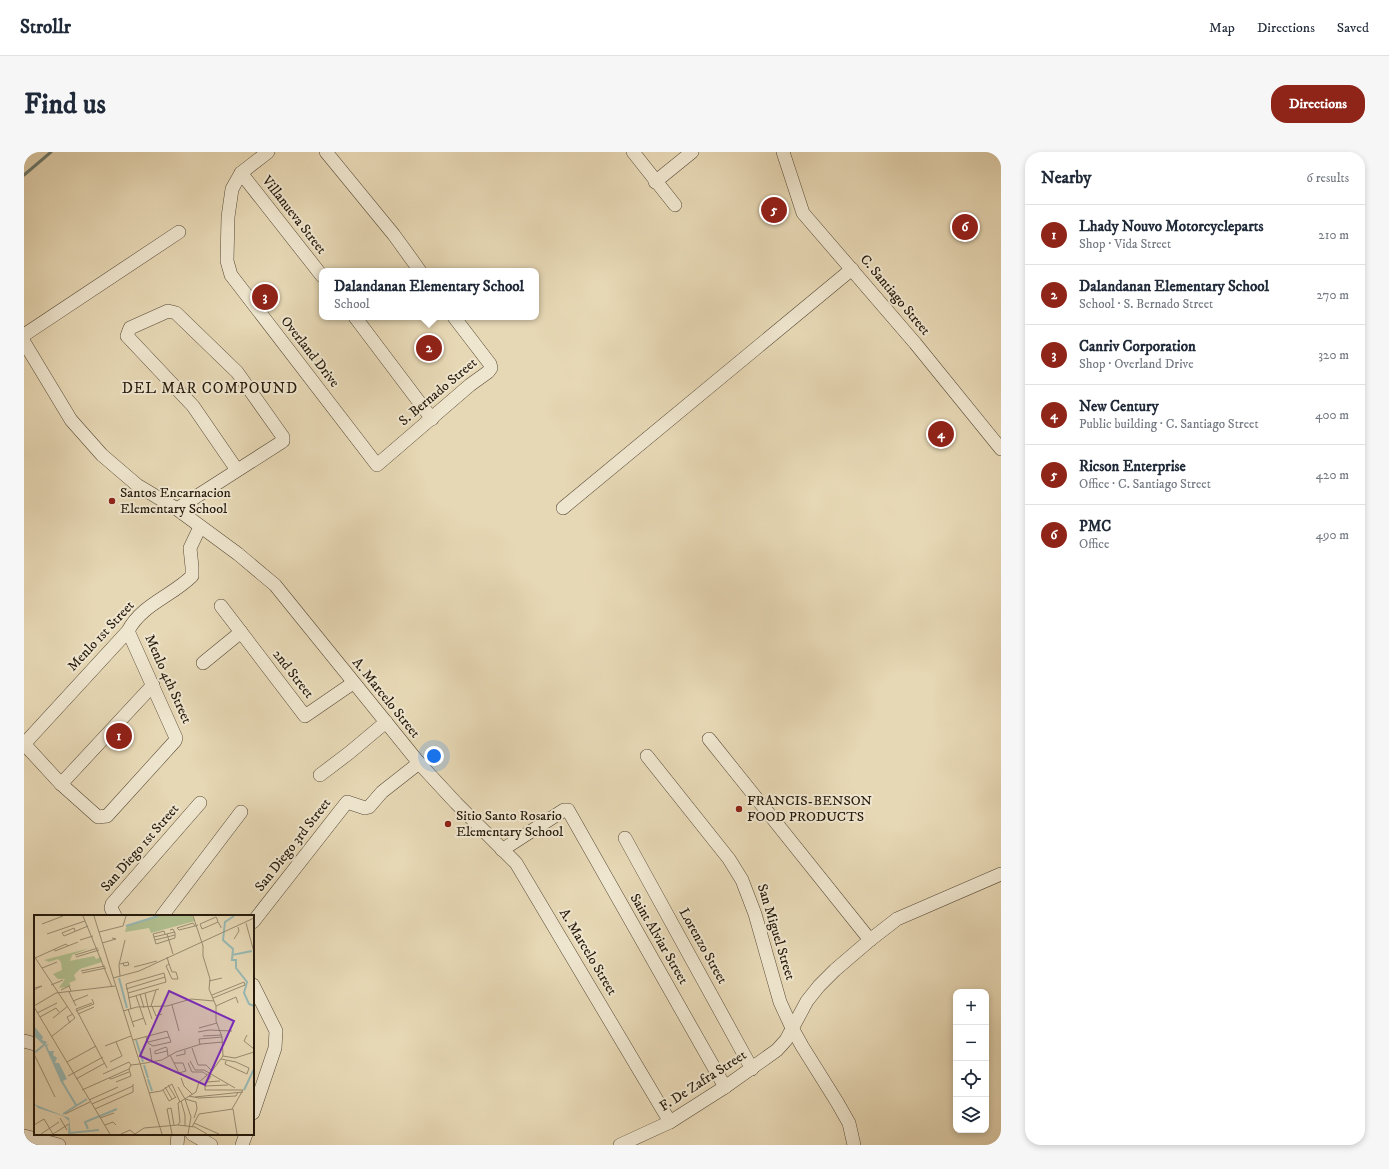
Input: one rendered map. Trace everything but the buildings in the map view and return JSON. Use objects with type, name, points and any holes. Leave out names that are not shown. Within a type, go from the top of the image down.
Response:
[{"type":"street","name":"Overland Drive","points":[[268,152],[241,174],[232,189],[228,217],[226,261],[230,275],[377,465]]},
{"type":"street","points":[[326,152],[394,235],[418,268]]},
{"type":"street","points":[[633,152],[655,182],[675,205]]},
{"type":"street","points":[[655,182],[692,152]]},
{"type":"street","name":"C. Santiago Street","points":[[783,152],[804,213],[1001,449]]},
{"type":"street","name":"Villanueva Street","points":[[241,174],[319,272]]},
{"type":"street","points":[[24,335],[179,232]]},
{"type":"street","points":[[563,508],[852,269]]},
{"type":"street","points":[[177,509],[280,444],[283,441],[283,437],[237,372],[176,313],[168,311],[130,328],[127,336],[193,406],[237,470]]},
{"type":"street","points":[[357,320],[432,419]]},
{"type":"street","name":"S. Bernado Street","points":[[377,465],[491,368],[490,364],[456,320]]},
{"type":"street","name":"A. Marcelo Street","points":[[24,342],[71,420],[102,455],[136,485],[177,509],[238,554],[275,586],[419,763],[456,803],[516,863],[670,1122]]},
{"type":"street","name":"Menlo 1st Street","points":[[61,784],[26,746],[26,740],[128,631],[133,622],[149,608],[186,582],[192,576],[190,548],[200,527]]},
{"type":"street","name":"2nd Street","points":[[221,606],[305,716],[353,683]]},
{"type":"street","name":"Menlo 4th Street","points":[[61,784],[98,818],[106,816],[175,741],[176,738],[128,631]]},
{"type":"street","points":[[203,663],[240,632]]},
{"type":"street","points":[[61,784],[153,685]]},
{"type":"street","points":[[320,775],[386,722]]},
{"type":"street","points":[[709,739],[870,940]]},
{"type":"street","name":"San Miguel Street","points":[[647,756],[730,859],[742,880],[756,914],[780,1002],[807,1055],[849,1123],[854,1145]]},
{"type":"street","name":"San Diego 3rd Street","points":[[254,921],[347,802],[365,808],[369,807],[382,792],[419,763]]},
{"type":"street","name":"San Diego 1st Street","points":[[114,915],[111,908],[112,904],[200,803]]},
{"type":"street","name":"Saint Alviar Street","points":[[502,850],[564,810],[568,810],[725,1087]]},
{"type":"street","points":[[163,915],[241,812]]},
{"type":"street","name":"Lorenzo Street","points":[[625,838],[752,1069]]},
{"type":"street","name":"F. De Zafra Street","points":[[620,1145],[670,1122],[752,1069],[777,1050],[786,1040],[807,1001],[820,986],[835,970],[897,919],[1001,874]]},
{"type":"street","points":[[254,988],[276,1031],[276,1038],[275,1048],[254,1110]]},
{"type":"street","points":[[24,1041],[34,1044]]},
{"type":"street","points":[[177,1145],[178,1135]]},
{"type":"street","points":[[194,1135],[211,1145]]},
{"type":"street","points":[[242,1145],[246,1135]]},
{"type":"street","points":[[24,1136],[59,1145]]},
{"type":"waterway","points":[[24,175],[51,152]]},
{"type":"place","name":"Ricson Enterprise","points":[[774,210]]},
{"type":"place","name":"PMC","points":[[965,227]]},
{"type":"place","name":"Canriv Corporation","points":[[265,297]]},
{"type":"place","name":"Dalandanan Elementary School","points":[[429,348]]},
{"type":"place","name":"New Century","points":[[941,434]]},
{"type":"place","name":"Santos Encarnacion Elementary School","points":[[112,501]]},
{"type":"place","name":"Lhady Nouvo Motorcycleparts","points":[[119,736]]},
{"type":"place","name":"FRANCIS-BENSON FOOD PRODUCTS","points":[[739,809]]},
{"type":"place","name":"Sitio Santo Rosario Elementary School","points":[[448,824]]},
{"type":"district","name":"DEL MAR COMPOUND","points":[[210,388]]}]
